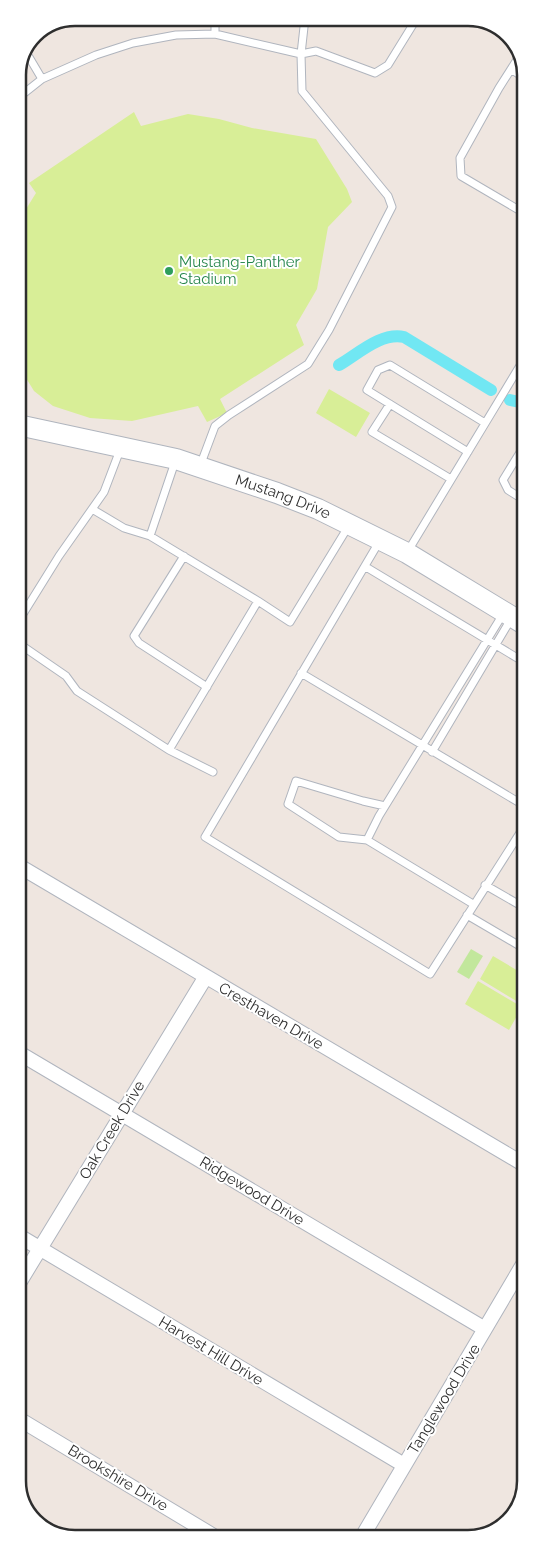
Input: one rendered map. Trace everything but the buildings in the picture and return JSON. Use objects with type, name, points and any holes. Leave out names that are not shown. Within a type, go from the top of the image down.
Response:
[{"type":"main road","name":"Mustang Drive","points":[[26,428],[176,459],[277,493],[349,524],[407,553],[514,618]]},
{"type":"street","name":"Cresthaven Drive","points":[[26,870],[205,978],[517,1160]]},
{"type":"street","name":"Oak Creek Drive","points":[[26,1271],[205,978]]},
{"type":"street","name":"Ridgewood Drive","points":[[26,1057],[485,1329]]},
{"type":"street","name":"Harvest Hill Drive","points":[[26,1240],[404,1465]]},
{"type":"street","name":"Tanglewood Drive","points":[[366,1530],[517,1275]]},
{"type":"street","name":"Brookshire Drive","points":[[26,1423],[204,1530]]},
{"type":"lane","points":[[215,26],[215,34]]},
{"type":"lane","points":[[200,466],[215,426],[308,364],[329,330],[392,206],[388,196],[302,91],[301,54],[304,26]]},
{"type":"lane","points":[[26,92],[42,79],[96,55],[133,43],[176,35],[215,34],[301,54],[316,51],[375,73],[388,66],[412,26]]},
{"type":"lane","points":[[30,58],[42,79]]},
{"type":"lane","points":[[515,63],[460,158],[461,176],[517,209]]},
{"type":"lane","points":[[511,69],[517,72]]},
{"type":"lane","points":[[468,452],[367,390],[378,370],[390,365],[485,423]]},
{"type":"lane","points":[[407,553],[517,370]]},
{"type":"lane","points":[[390,404],[372,432],[451,478]]},
{"type":"lane","points":[[26,609],[59,556],[104,492],[121,447]]},
{"type":"lane","points":[[517,457],[503,480],[508,490],[517,496]]},
{"type":"lane","points":[[150,536],[176,459]]},
{"type":"lane","points":[[92,509],[124,528],[150,536],[290,622],[349,524]]},
{"type":"lane","points":[[380,539],[366,567],[301,673],[205,837],[430,974],[517,836]]},
{"type":"lane","points":[[184,556],[134,636],[139,643],[207,687]]},
{"type":"lane","points":[[366,567],[517,658]]},
{"type":"lane","points":[[169,750],[258,601]]},
{"type":"lane","points":[[367,840],[385,806],[488,639],[514,618]]},
{"type":"lane","points":[[432,752],[495,646],[514,618]]},
{"type":"lane","points":[[26,648],[66,676],[77,692],[169,750],[213,772]]},
{"type":"lane","points":[[301,673],[517,802]]},
{"type":"lane","points":[[385,806],[296,781],[288,804],[339,837],[367,840],[473,904]]},
{"type":"lane","points":[[485,885],[517,903]]},
{"type":"lane","points":[[468,915],[517,943]]},
{"type":"green space","name":"Mustang-Panther Stadium","points":[[134,112],[141,126],[188,114],[316,139],[347,189],[352,202],[328,227],[317,289],[296,325],[304,345],[220,399],[227,413],[207,422],[198,406],[132,421],[90,418],[53,406],[34,391],[26,378],[26,209],[36,193],[29,183]]},
{"type":"green space","points":[[329,389],[370,413],[356,437],[316,413]]},
{"type":"green space","points":[[471,949],[483,956],[469,979],[457,972]]},
{"type":"green space","points":[[493,956],[517,970],[517,1001],[480,979]]},
{"type":"green space","points":[[478,981],[517,1004],[517,1016],[509,1030],[465,1004]]},
{"type":"waterway","points":[[339,365],[378,341],[395,336],[404,337],[491,390]]},
{"type":"waterway","points":[[510,400],[517,402]]},
{"type":"place","name":"Mustang-Panther Stadium","points":[[169,271]]}]
